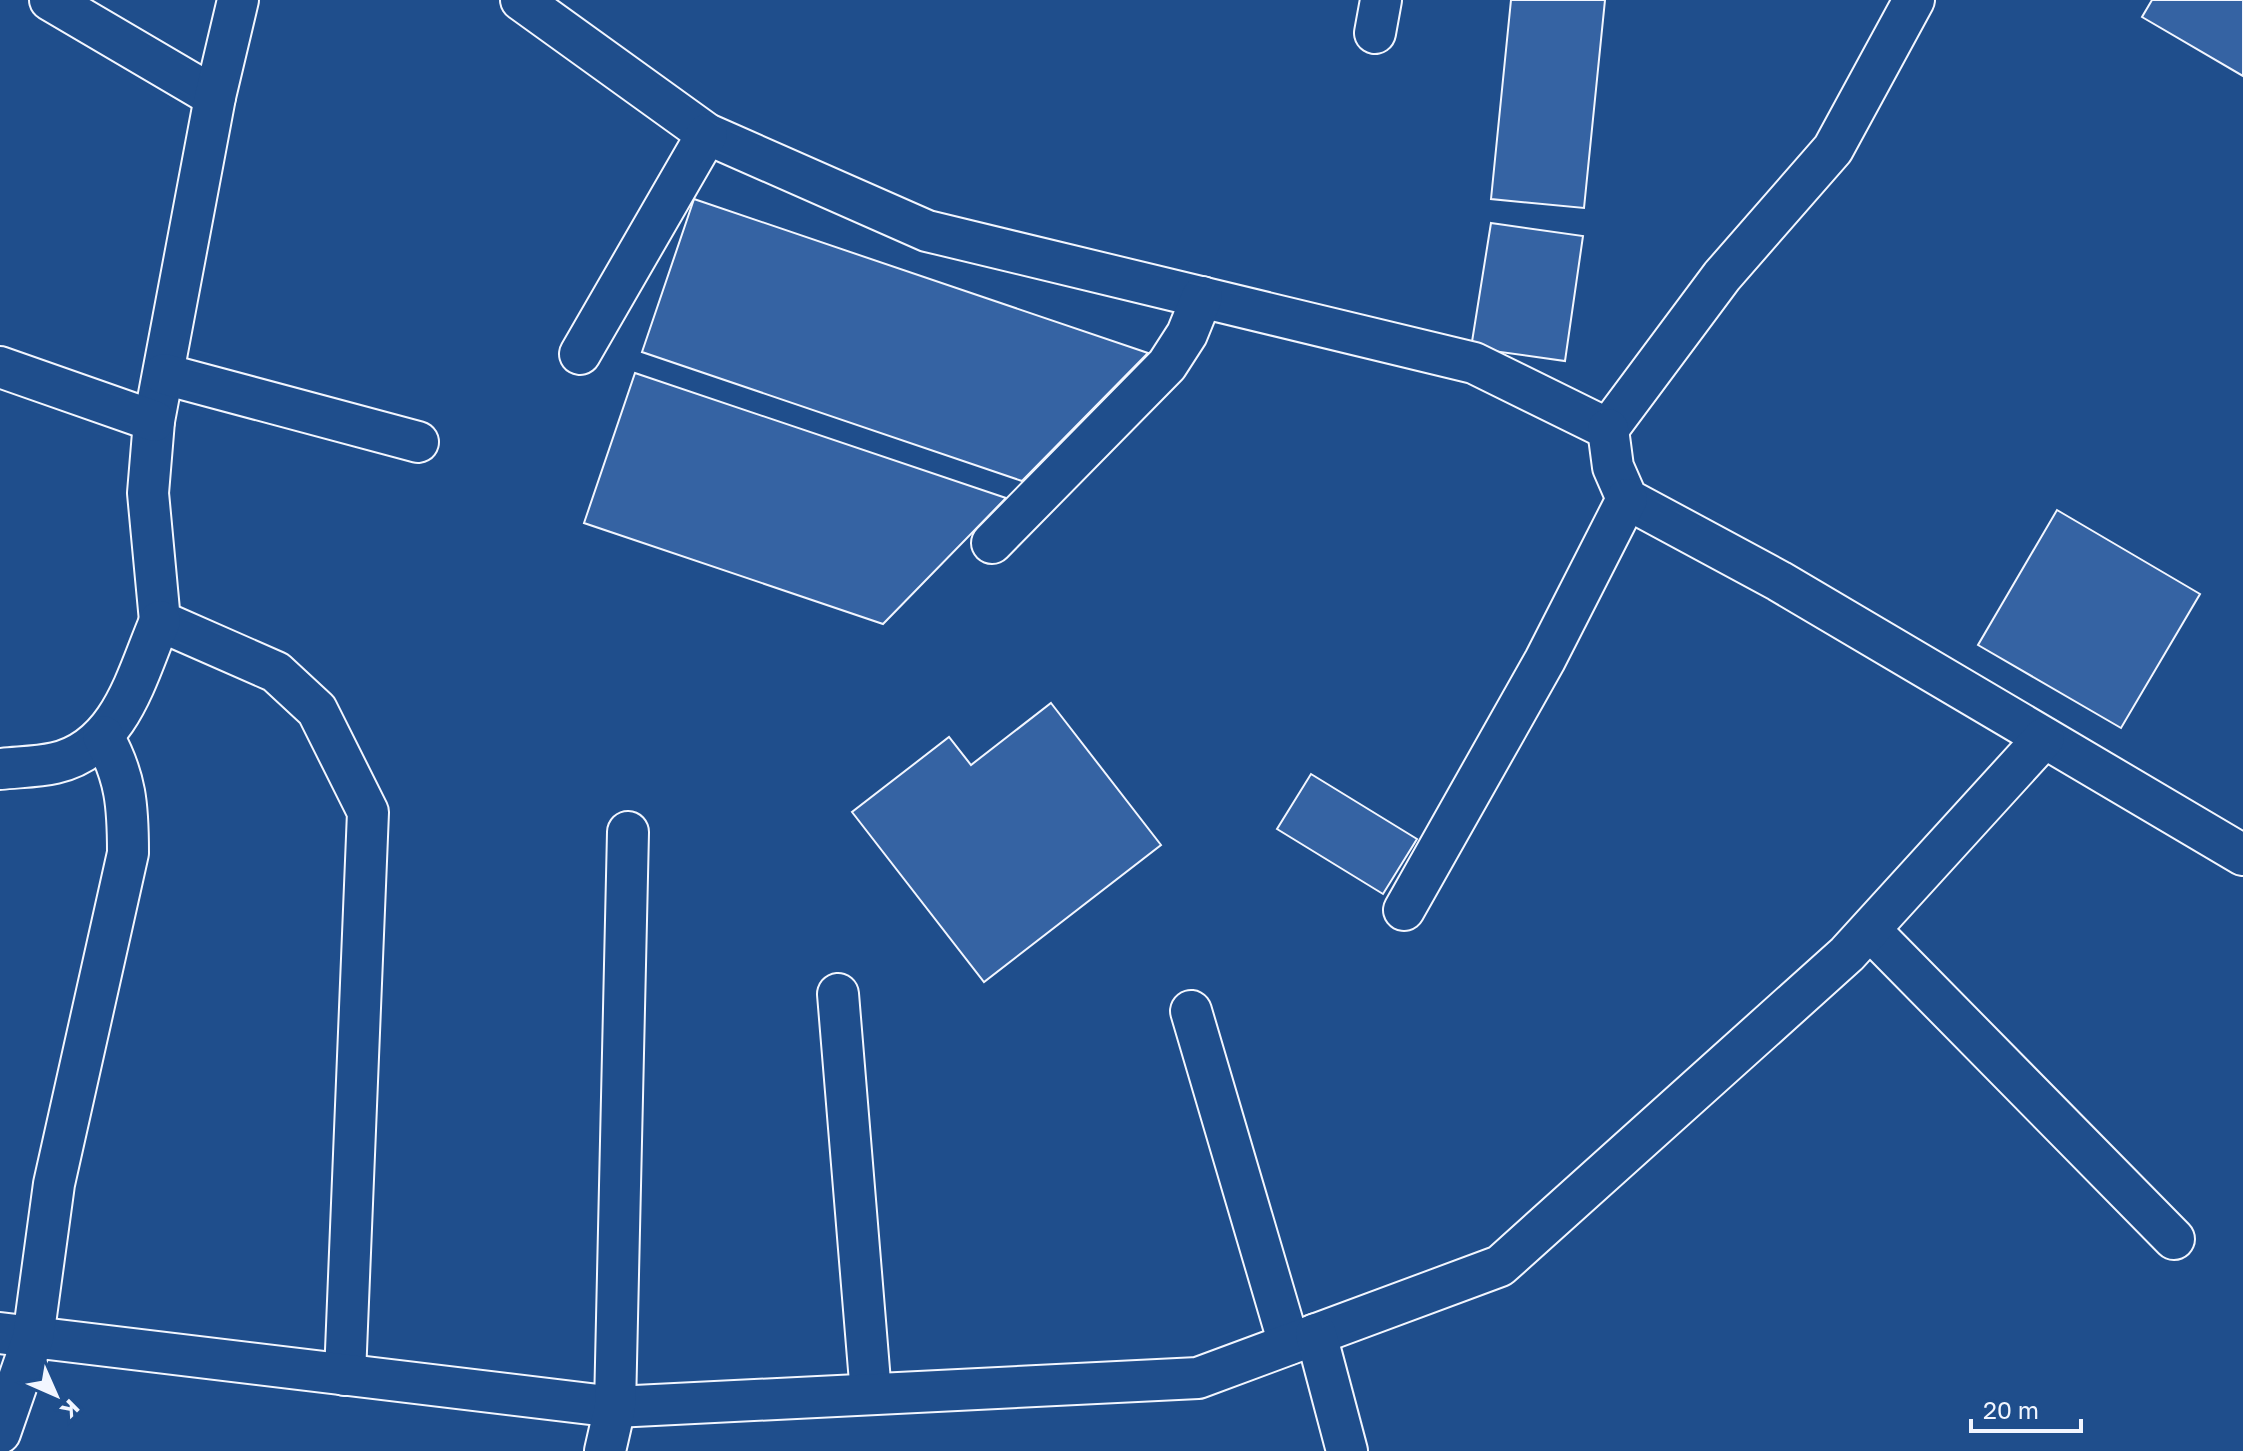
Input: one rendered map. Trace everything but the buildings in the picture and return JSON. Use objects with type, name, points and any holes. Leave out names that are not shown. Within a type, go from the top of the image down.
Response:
[{"type":"street","points":[[50,0],[215,97]]},
{"type":"street","points":[[0,769],[56,763],[79,754],[103,736],[125,707],[160,621],[148,493],[154,421],[215,97],[238,0]]},
{"type":"street","points":[[521,0],[707,134],[927,231],[1474,363],[1608,429]]},
{"type":"street","points":[[1914,0],[1833,149],[1722,276],[1608,429],[1613,467],[1627,499],[1779,581],[2243,855]]},
{"type":"street","points":[[580,354],[707,134]]},
{"type":"street","points":[[992,543],[1167,365],[1187,334],[1202,297]]},
{"type":"street","points":[[0,367],[154,421]]},
{"type":"street","points":[[164,374],[418,442]]},
{"type":"street","points":[[1404,910],[1545,660],[1627,499]]},
{"type":"street","points":[[160,621],[276,672],[317,710],[368,812],[345,1375]]},
{"type":"street","points":[[0,1433],[17,1335],[128,853],[128,807],[120,766],[103,736]]},
{"type":"street","points":[[17,1335],[615,1407],[1198,1378],[1500,1266],[1847,954],[2044,738]]},
{"type":"street","points":[[605,1451],[615,1407],[628,832]]},
{"type":"street","points":[[1870,930],[2174,1239]]},
{"type":"street","points":[[838,994],[871,1394]]},
{"type":"street","points":[[1191,1011],[1302,1339],[1347,1451]]}]
